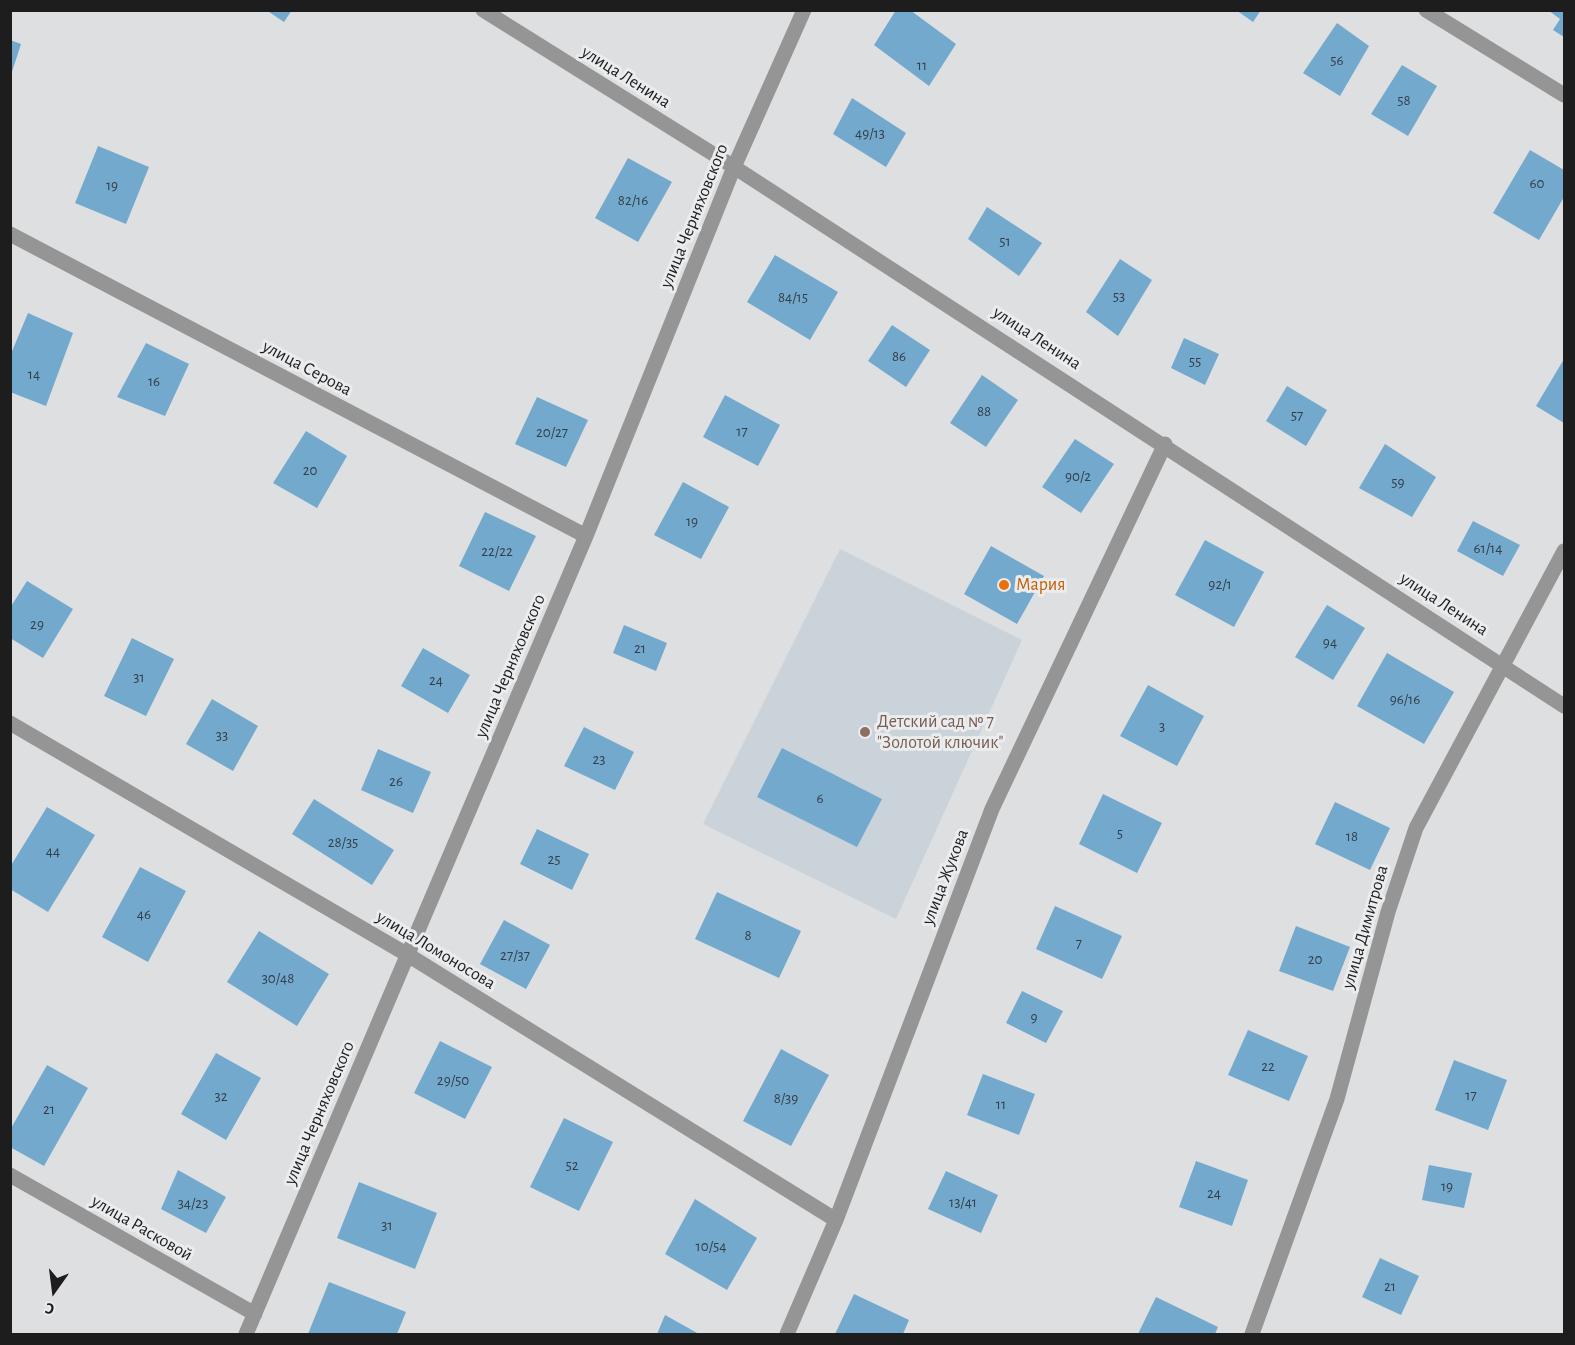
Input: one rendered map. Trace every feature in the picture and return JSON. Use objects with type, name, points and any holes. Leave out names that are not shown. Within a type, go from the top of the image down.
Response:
[{"type":"street","name":"улица Ленина","points":[[483,10],[734,167],[1165,444],[1564,706]]},
{"type":"street","name":"улица Черняховского","points":[[246,1335],[586,536],[734,167],[804,10]]},
{"type":"street","points":[[1426,10],[1564,95]]},
{"type":"street","name":"улица Серова","points":[[10,234],[586,536]]},
{"type":"street","name":"улица Жукова","points":[[787,1335],[836,1220],[992,809],[1165,444]]},
{"type":"street","name":"улица Димитрова","points":[[1252,1335],[1337,1100],[1389,912],[1416,828],[1501,665],[1564,551]]},
{"type":"street","name":"улица Ломоносова","points":[[10,723],[408,954],[836,1220]]},
{"type":"street","name":"улица Расковой","points":[[10,1175],[255,1314]]},
{"type":"shaded area","name":"Детский сад № 7 \"Золотой ключик\"","points":[[840,549],[1022,640],[896,919],[703,824]]},
{"type":"building","points":[[266,10],[292,10],[284,22]]},
{"type":"building","points":[[896,10],[910,10],[956,44],[929,86],[874,45]]},
{"type":"building","points":[[1236,10],[1261,10],[1253,22]]},
{"type":"building","points":[[1548,10],[1564,10],[1564,37],[1553,30],[1560,19]]},
{"type":"building","points":[[1337,23],[1369,46],[1340,96],[1303,73]]},
{"type":"building","points":[[10,40],[21,44],[11,75],[10,75]]},
{"type":"building","points":[[1402,65],[1437,86],[1408,136],[1371,114]]},
{"type":"building","points":[[852,98],[906,133],[886,167],[833,134]]},
{"type":"building","points":[[98,146],[149,167],[126,224],[75,203]]},
{"type":"building","points":[[1530,150],[1564,170],[1564,197],[1539,240],[1493,213]]},
{"type":"building","points":[[628,158],[672,182],[638,242],[595,218]]},
{"type":"building","points":[[987,207],[1042,243],[1019,276],[968,239]]},
{"type":"building","points":[[775,255],[838,292],[810,340],[747,302]]},
{"type":"building","points":[[1120,259],[1152,280],[1118,336],[1086,312]]},
{"type":"building","points":[[28,313],[73,333],[46,406],[10,392],[10,356]]},
{"type":"building","points":[[892,325],[930,350],[906,387],[868,361]]},
{"type":"building","points":[[1184,338],[1219,354],[1205,385],[1171,368]]},
{"type":"building","points":[[146,343],[189,364],[165,416],[117,397]]},
{"type":"building","points":[[1564,359],[1564,423],[1536,406]]},
{"type":"building","points":[[982,375],[1018,400],[986,447],[950,423]]},
{"type":"building","points":[[1287,386],[1327,410],[1306,446],[1266,421]]},
{"type":"building","points":[[725,395],[780,425],[758,466],[703,437]]},
{"type":"building","points":[[537,397],[588,420],[566,467],[515,444]]},
{"type":"building","points":[[306,431],[347,456],[317,508],[273,483]]},
{"type":"building","points":[[1075,439],[1114,464],[1081,513],[1042,487]]},
{"type":"building","points":[[1385,444],[1436,477],[1412,517],[1359,488]]},
{"type":"building","points":[[683,482],[729,507],[701,559],[654,535]]},
{"type":"building","points":[[485,512],[536,536],[509,591],[459,566]]},
{"type":"building","points":[[1473,521],[1520,545],[1503,576],[1457,551]]},
{"type":"building","points":[[1205,540],[1264,572],[1234,627],[1175,595]]},
{"type":"building","name":"Мария","points":[[991,546],[1044,576],[1017,624],[964,594]]},
{"type":"building","points":[[27,581],[73,609],[43,658],[10,638],[10,608]]},
{"type":"building","points":[[1327,605],[1365,628],[1333,680],[1295,657]]},
{"type":"building","points":[[624,625],[667,643],[656,671],[613,653]]},
{"type":"building","points":[[132,638],[174,659],[146,716],[104,696]]},
{"type":"building","points":[[423,648],[470,675],[448,713],[401,686]]},
{"type":"building","points":[[1387,653],[1454,692],[1424,744],[1357,706]]},
{"type":"building","points":[[1148,685],[1204,716],[1177,766],[1120,736]]},
{"type":"building","points":[[212,699],[258,726],[233,771],[186,744]]},
{"type":"building","points":[[584,727],[634,752],[615,790],[564,766]]},
{"type":"building","points":[[782,748],[882,799],[857,847],[757,797]]},
{"type":"building","points":[[378,749],[431,772],[413,813],[361,790]]},
{"type":"building","points":[[1103,794],[1162,823],[1137,873],[1079,844]]},
{"type":"building","points":[[314,799],[394,850],[372,885],[292,834]]},
{"type":"building","points":[[1335,802],[1390,828],[1370,870],[1315,844]]},
{"type":"building","points":[[47,807],[95,835],[48,912],[10,889],[10,867]]},
{"type":"building","points":[[537,829],[589,854],[572,890],[520,864]]},
{"type":"building","points":[[140,867],[186,891],[148,962],[102,937]]},
{"type":"building","points":[[717,892],[801,931],[779,978],[695,939]]},
{"type":"building","points":[[1055,906],[1122,936],[1102,979],[1036,949]]},
{"type":"building","points":[[504,920],[550,945],[526,989],[480,964]]},
{"type":"building","points":[[1296,926],[1350,947],[1333,991],[1279,971]]},
{"type":"building","points":[[259,931],[329,974],[297,1026],[227,982]]},
{"type":"building","points":[[1022,991],[1063,1011],[1046,1043],[1006,1023]]},
{"type":"building","points":[[1248,1030],[1308,1056],[1289,1101],[1228,1075]]},
{"type":"building","points":[[440,1041],[492,1067],[465,1119],[414,1093]]},
{"type":"building","points":[[781,1049],[829,1075],[791,1146],[743,1121]]},
{"type":"building","points":[[216,1053],[261,1078],[226,1140],[181,1114]]},
{"type":"building","points":[[1454,1060],[1507,1080],[1488,1130],[1435,1110]]},
{"type":"building","points":[[47,1065],[88,1088],[44,1166],[10,1147],[10,1130]]},
{"type":"building","points":[[983,1074],[1035,1094],[1019,1135],[967,1115]]},
{"type":"building","points":[[564,1118],[613,1142],[579,1211],[530,1187]]},
{"type":"building","points":[[1196,1161],[1248,1180],[1232,1226],[1179,1207]]},
{"type":"building","points":[[1429,1165],[1472,1173],[1464,1208],[1422,1200]]},
{"type":"building","points":[[178,1170],[226,1197],[206,1233],[161,1209]]},
{"type":"building","points":[[946,1171],[998,1195],[981,1233],[928,1209]]},
{"type":"building","points":[[359,1182],[437,1213],[415,1269],[337,1238]]},
{"type":"building","points":[[695,1199],[757,1238],[727,1290],[665,1254]]},
{"type":"building","points":[[1380,1258],[1419,1276],[1401,1315],[1362,1297]]},
{"type":"building","points":[[329,1282],[406,1312],[397,1334],[308,1334]]},
{"type":"building","points":[[854,1294],[909,1320],[903,1334],[835,1334]]},
{"type":"building","points":[[1156,1297],[1218,1327],[1215,1334],[1138,1334]]},
{"type":"building","points":[[665,1315],[699,1334],[657,1334]]},
{"type":"place","name":"Мария","points":[[1004,585]]},
{"type":"place","name":"Детский сад № 7 \"Золотой ключик\"","points":[[865,732]]}]
